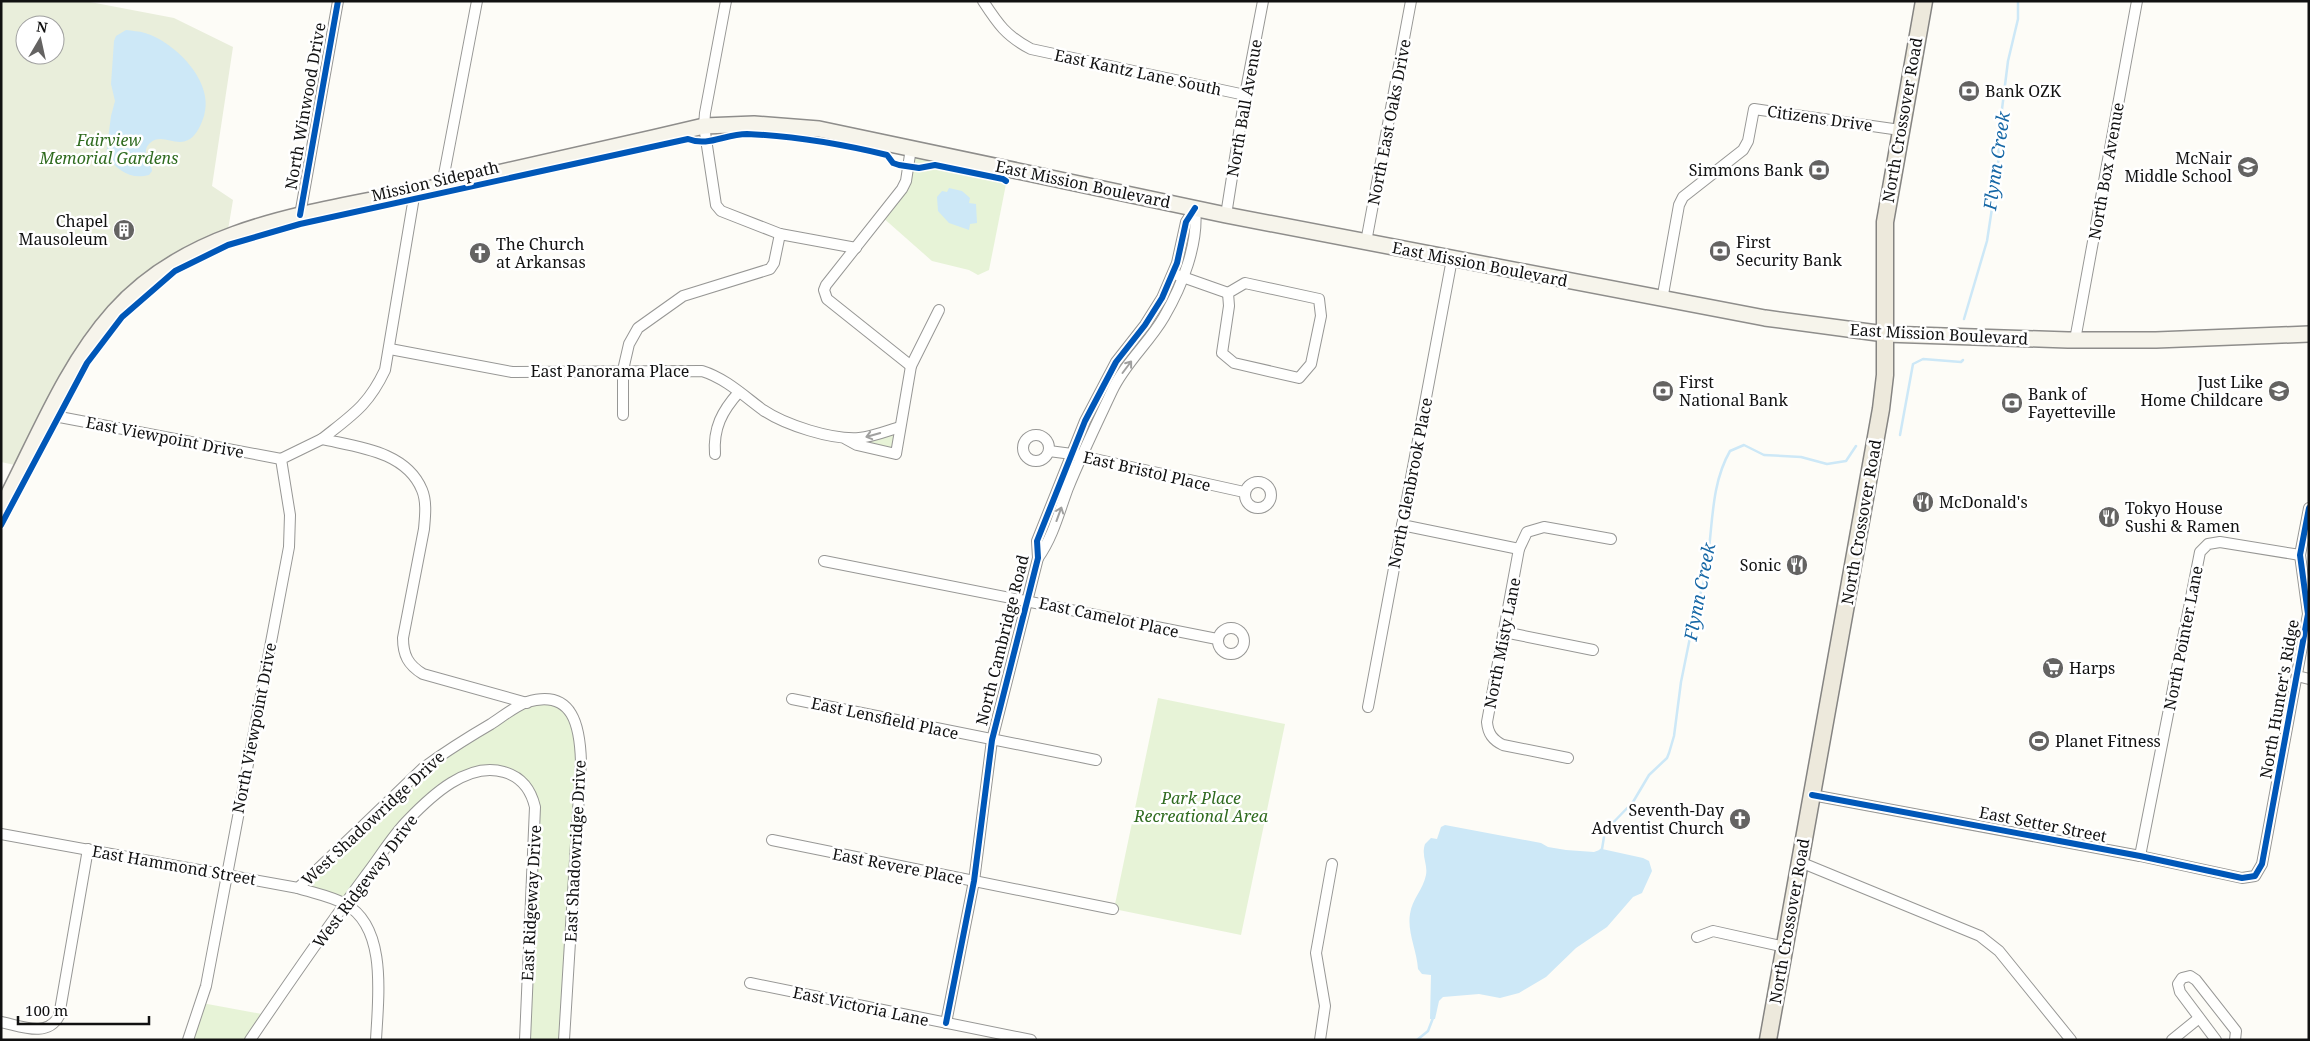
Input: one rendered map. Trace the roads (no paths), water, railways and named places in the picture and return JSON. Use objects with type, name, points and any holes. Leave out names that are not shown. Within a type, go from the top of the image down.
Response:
[{"type":"main road","name":"North Crossover Road","points":[[1768,1040],[1881,409],[1885,334],[1885,227],[1900,130],[1924,1]]},
{"type":"main road","name":"East Mission Boulevard","points":[[1,509],[80,358],[98,332],[115,311],[151,278],[203,246],[227,236],[300,215],[704,126],[754,124],[796,126],[911,148],[1226,215],[1662,300],[1737,314],[1885,334],[2075,340],[2156,340],[2309,334]]},
{"type":"street","name":"North Winwood Drive","points":[[300,215],[338,1]]},
{"type":"street","points":[[442,185],[477,1]]},
{"type":"street","points":[[726,1],[704,126],[716,205],[721,211],[780,234],[856,248]]},
{"type":"street","name":"East Kantz Lane South","points":[[983,1],[1012,39],[1031,49],[1245,95]]},
{"type":"street","name":"North Ball Avenue","points":[[1226,215],[1245,95],[1263,1]]},
{"type":"street","name":"North East Oaks Drive","points":[[1366,242],[1411,1]]},
{"type":"street","name":"North Box Avenue","points":[[2075,340],[2137,1]]},
{"type":"street","name":"Citizens Drive","points":[[1662,300],[1679,205],[1688,191],[1743,150],[1751,132],[1754,109],[1900,130]]},
{"type":"street","points":[[911,148],[906,181],[902,189],[826,285],[824,295],[911,366]]},
{"type":"street","points":[[281,459],[322,438],[359,410],[369,400],[385,370],[415,191]]},
{"type":"street","name":"North Cambridge Road","points":[[946,1023],[974,881],[992,740],[1038,558],[1037,541],[1077,455],[1100,391],[1116,362],[1178,276],[1186,222],[1195,208]]},
{"type":"street","points":[[623,415],[623,370],[629,344],[638,328],[683,296],[770,269],[774,263],[780,234]]},
{"type":"street","name":"North Glenbrook Place","points":[[1368,707],[1452,259]]},
{"type":"street","points":[[1178,276],[1228,294]]},
{"type":"street","points":[[1244,283],[1319,299],[1321,316],[1311,364],[1299,378],[1234,363],[1222,353],[1229,306],[1228,294],[1244,283]]},
{"type":"street","points":[[900,427],[911,366],[939,310]]},
{"type":"street","name":"East Panorama Place","points":[[390,348],[512,372],[702,371],[721,379],[780,421],[794,426],[845,438],[860,438],[900,427],[901,432],[896,454],[857,445],[845,438]]},
{"type":"street","points":[[715,454],[715,435],[719,420],[727,406],[739,392]]},
{"type":"street","name":"East Viewpoint Drive","points":[[49,415],[281,459]]},
{"type":"street","points":[[322,438],[376,450],[396,460],[413,475],[423,491],[424,529],[403,638],[406,660],[413,668],[423,674],[527,703]]},
{"type":"street","name":"East Bristol Place","points":[[1049,451],[1077,455],[1244,492]]},
{"type":"street","name":"North Viewpoint Drive","points":[[188,1040],[206,986],[289,547],[290,515],[281,459]]},
{"type":"street","name":"North Hunter's Ridge","points":[[2262,864],[2308,614],[2300,555],[2309,508]]},
{"type":"street","points":[[1402,525],[1519,549],[1527,532],[1544,527],[1610,539]]},
{"type":"street","name":"North Pointer Lane","points":[[2140,856],[2200,552],[2208,544],[2220,542],[2300,555]]},
{"type":"street","name":"North Misty Lane","points":[[1519,549],[1486,722],[1491,737],[1503,745],[1568,758]]},
{"type":"street","name":"East Camelot Place","points":[[824,560],[1218,639]]},
{"type":"street","points":[[1504,632],[1593,650]]},
{"type":"street","points":[[2297,676],[2309,678]]},
{"type":"street","name":"East Lensfield Place","points":[[792,699],[1096,760]]},
{"type":"street","name":"East Shadowridge Drive","points":[[527,703],[542,700],[559,701],[572,712],[578,725],[580,742],[581,762],[564,1040]]},
{"type":"street","name":"West Shadowridge Drive","points":[[298,888],[423,768],[446,751],[527,703]]},
{"type":"street","name":"West Ridgeway Drive","points":[[250,1040],[345,904],[407,821],[460,777],[478,770],[495,769],[512,774]]},
{"type":"street","name":"East Ridgeway Drive","points":[[512,774],[524,784],[532,796],[535,816],[525,1040]]},
{"type":"street","name":"East Setter Street","points":[[1812,795],[2140,856],[2242,878],[2255,876],[2262,864]]},
{"type":"street","name":"East Hammond Street","points":[[1,834],[298,888],[345,904]]},
{"type":"street","name":"East Revere Place","points":[[772,840],[1113,909]]},
{"type":"street","points":[[1,1022],[40,1030],[47,1029],[56,1022],[59,1016],[88,850]]},
{"type":"street","points":[[1800,862],[1980,936],[1999,951],[2071,1040]]},
{"type":"street","points":[[1320,1040],[1325,1006],[1316,953],[1332,864]]},
{"type":"street","points":[[345,904],[360,914],[369,928],[378,983],[376,1040]]},
{"type":"street","points":[[1697,938],[1713,931],[1785,947]]},
{"type":"street","points":[[2216,1040],[2180,992],[2178,984],[2182,978],[2190,976],[2196,980],[2236,1031],[2235,1040]]},
{"type":"street","name":"East Victoria Lane","points":[[750,983],[1031,1040]]},
{"type":"street","points":[[2172,1040],[2199,1018]]},
{"type":"water","points":[[126,30],[143,32],[157,38],[180,54],[198,77],[204,90],[206,103],[202,123],[190,139],[180,142],[159,139],[150,143],[146,153],[152,171],[149,175],[142,176],[130,175],[124,172],[106,155],[115,101],[111,84],[114,41],[116,36]]},
{"type":"water","points":[[949,188],[962,191],[970,198],[969,203],[976,204],[977,223],[970,224],[969,230],[949,223],[938,211],[937,197],[942,191],[947,192]]},
{"type":"water","points":[[1445,825],[1541,843],[1548,847],[1566,850],[1594,852],[1602,849],[1643,858],[1649,861],[1652,871],[1642,893],[1633,897],[1607,927],[1576,948],[1546,977],[1519,993],[1500,998],[1479,994],[1443,997],[1439,1001],[1435,1019],[1430,1019],[1431,975],[1422,974],[1418,969],[1409,921],[1413,904],[1426,875],[1425,844],[1431,838],[1437,839],[1441,827]]},
{"type":"waterway","name":"Flynn Creek","points":[[1964,319],[1987,241],[1998,169],[1999,133],[2008,61],[2018,19],[2018,1]]},
{"type":"waterway","name":"Flynn Creek","points":[[1900,435],[1913,364],[1923,359],[1961,362],[1963,360]]},
{"type":"waterway","name":"Flynn Creek","points":[[1600,851],[1605,831],[1633,802],[1649,775],[1667,758],[1669,753],[1674,736],[1681,682],[1697,603],[1707,565],[1713,506],[1722,468],[1730,451],[1744,445],[1764,455],[1801,457],[1827,464],[1846,461],[1856,446]]},
{"type":"waterway","points":[[1417,1040],[1428,1031],[1433,1018]]},
{"type":"place","name":"Bank OZK","points":[[1969,91]]},
{"type":"place","name":"McNair Middle School","points":[[2248,167]]},
{"type":"place","name":"Simmons Bank","points":[[1819,170]]},
{"type":"place","name":"Chapel Mausoleum","points":[[124,230]]},
{"type":"place","name":"First Security Bank","points":[[1720,251]]},
{"type":"place","name":"The Church at Arkansas","points":[[480,253]]},
{"type":"place","name":"First National Bank","points":[[1663,391]]},
{"type":"place","name":"Just Like Home Childcare","points":[[2279,391]]},
{"type":"place","name":"Bank of Fayetteville","points":[[2012,403]]},
{"type":"place","name":"McDonald's","points":[[1923,502]]},
{"type":"place","name":"Tokyo House Sushi & Ramen","points":[[2109,517]]},
{"type":"place","name":"Sonic","points":[[1797,565]]},
{"type":"place","name":"Harps","points":[[2053,668]]},
{"type":"place","name":"Planet Fitness","points":[[2039,741]]},
{"type":"place","name":"Seventh-Day Adventist Church","points":[[1740,819]]},
{"type":"park label","name":"Fairview Memorial Gardens","points":[[109,149]]},
{"type":"park label","name":"Park Place Recreational Area","points":[[1201,807]]}]
